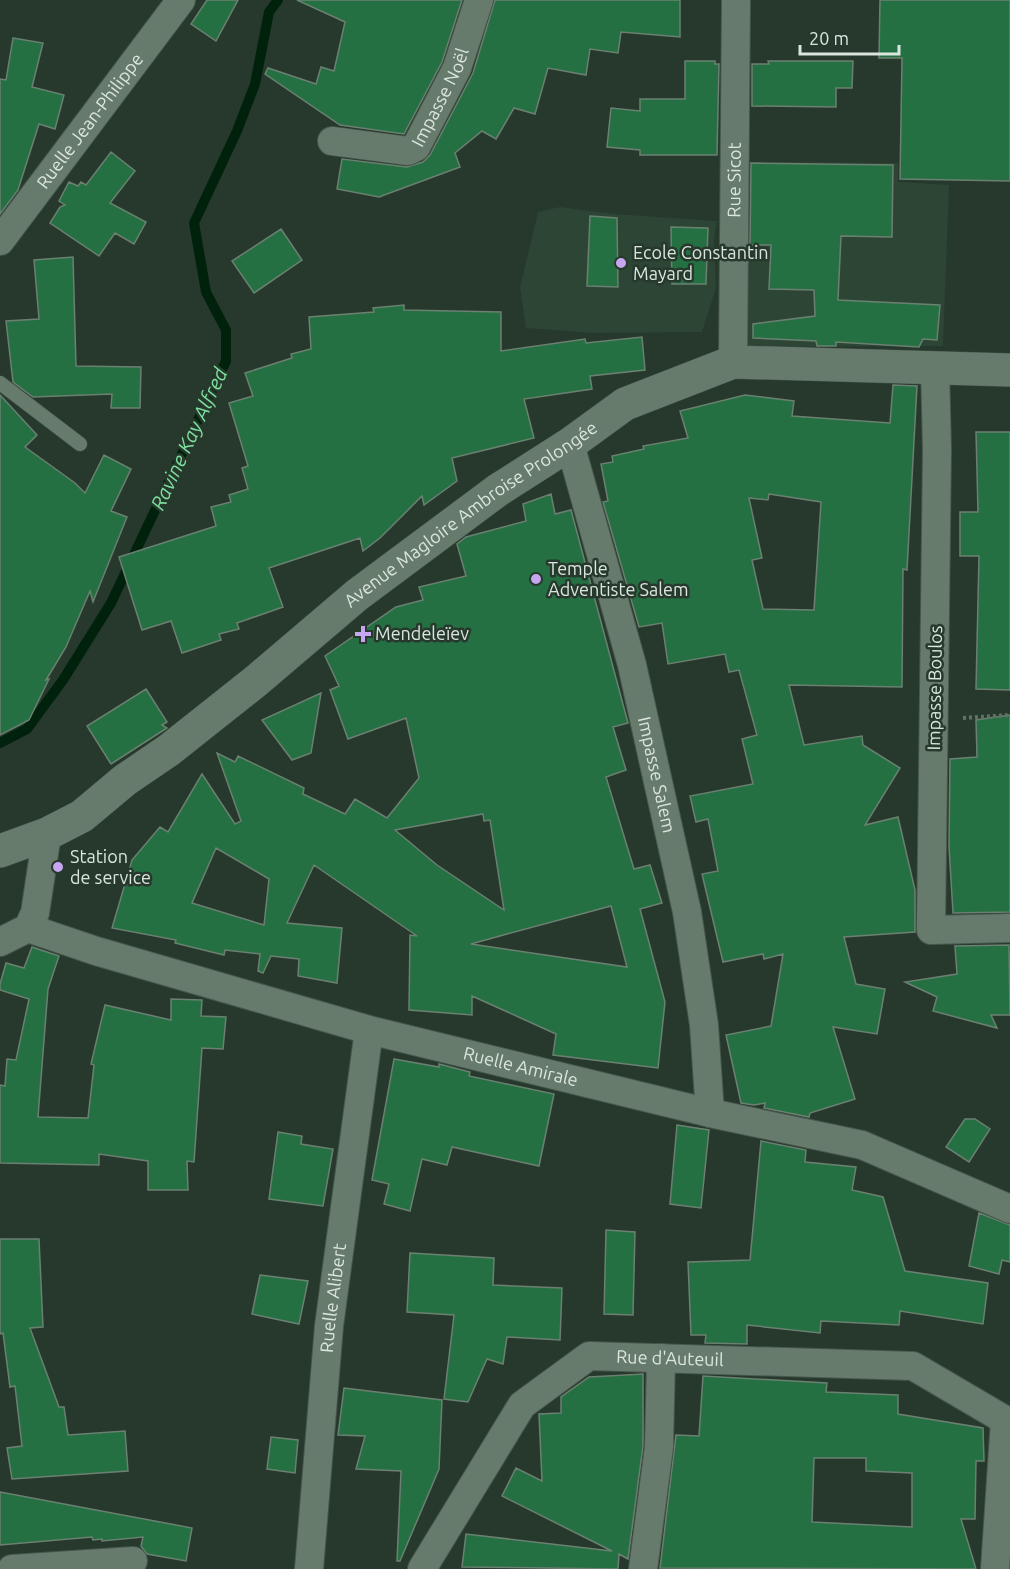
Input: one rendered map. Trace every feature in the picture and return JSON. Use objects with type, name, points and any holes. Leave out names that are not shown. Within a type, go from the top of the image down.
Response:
[{"type":"street","name":"Ruelle Jean-Philippe","points":[[0,241],[181,0]]},
{"type":"street","name":"Impasse Noël","points":[[332,141],[408,151],[416,147],[457,68],[479,0]]},
{"type":"street","name":"Rue Sicot","points":[[733,363],[736,0]]},
{"type":"street","name":"Avenue Magloire Ambroise Prolongée","points":[[0,851],[47,834],[82,816],[125,780],[169,750],[256,681],[357,595],[498,489],[570,444],[625,404],[733,363],[1010,370]]},
{"type":"street","name":"Impasse Boulos","points":[[935,368],[937,450],[931,930],[1010,928]]},
{"type":"street","name":"Impasse Salem","points":[[570,444],[632,665],[687,912],[704,1025],[710,1113]]},
{"type":"street","points":[[0,942],[28,928],[35,914],[47,834]]},
{"type":"street","name":"Ruelle Amirale","points":[[28,928],[96,951],[369,1030],[710,1113],[862,1145],[1010,1209]]},
{"type":"street","name":"Ruelle Alibert","points":[[309,1569],[329,1326],[369,1030]]},
{"type":"street","name":"Rue d'Auteuil","points":[[422,1569],[522,1405],[589,1356],[913,1366],[1007,1422]]},
{"type":"street","points":[[643,1569],[659,1447],[661,1358]]},
{"type":"street","points":[[995,1569],[1007,1422]]},
{"type":"street","points":[[12,1569],[133,1561]]},
{"type":"lane","points":[[0,383],[80,444]]},
{"type":"path","points":[[934,722],[1010,715]]},
{"type":"shaded area","points":[[747,162],[898,163],[898,182],[949,185],[943,346],[746,347]]},
{"type":"shaded area","name":"Ecole Constantin Mayard","points":[[560,207],[614,214],[717,221],[714,238],[716,288],[702,332],[594,333],[526,328],[520,288],[538,212]]},
{"type":"building","points":[[207,0],[238,0],[216,41],[191,24]]},
{"type":"building","points":[[297,0],[462,0],[442,62],[404,134],[340,125],[265,74],[268,68],[316,84],[321,67],[334,71],[345,22]]},
{"type":"building","points":[[495,0],[680,0],[680,37],[621,32],[618,53],[590,49],[586,75],[548,68],[535,114],[514,108],[496,139],[482,131],[455,153],[460,167],[379,197],[337,189],[342,159],[407,167],[423,162],[430,155],[473,73]]},
{"type":"building","points":[[880,0],[1010,0],[1010,181],[900,179],[902,58],[879,58]]},
{"type":"building","points":[[13,38],[43,43],[32,87],[64,95],[55,129],[39,124],[18,190],[0,214],[0,79],[6,80]]},
{"type":"building","points":[[685,61],[715,61],[715,64],[719,64],[717,155],[640,155],[640,150],[607,147],[611,108],[640,111],[640,99],[685,99]]},
{"type":"building","points":[[768,61],[853,61],[852,88],[836,88],[836,107],[752,106],[752,64],[769,64]]},
{"type":"building","points":[[111,152],[135,171],[110,203],[146,222],[134,244],[115,233],[99,256],[50,223],[60,207],[65,205],[59,201],[69,182],[78,186],[81,182],[86,185]]},
{"type":"building","points":[[751,163],[893,165],[892,237],[841,236],[838,300],[940,305],[937,340],[923,339],[919,347],[836,342],[836,346],[817,346],[816,341],[753,338],[753,324],[815,316],[814,290],[769,289],[771,245],[750,245]]},
{"type":"building","points":[[590,216],[617,218],[618,287],[587,286]]},
{"type":"building","points":[[671,227],[708,228],[706,284],[672,284]]},
{"type":"building","points":[[281,229],[302,260],[254,293],[232,261]]},
{"type":"building","points":[[73,257],[76,366],[141,367],[140,408],[111,408],[112,394],[33,397],[13,382],[6,321],[39,319],[34,260]]},
{"type":"building","points":[[404,305],[404,310],[501,312],[501,351],[585,339],[586,343],[642,337],[645,370],[590,376],[592,389],[524,399],[534,438],[452,458],[457,481],[424,505],[422,496],[380,538],[363,551],[360,538],[269,568],[283,607],[237,623],[239,629],[219,634],[221,640],[182,653],[171,621],[142,630],[119,557],[216,526],[211,507],[231,502],[229,495],[248,489],[242,468],[248,466],[229,403],[253,396],[245,373],[292,358],[291,354],[311,349],[309,317],[374,312],[373,308]]},
{"type":"building","points":[[893,385],[917,386],[907,570],[903,569],[902,687],[789,685],[804,745],[862,736],[863,745],[900,768],[865,825],[898,817],[915,890],[915,932],[844,937],[856,984],[885,989],[877,1034],[833,1027],[855,1099],[810,1113],[809,1117],[764,1108],[765,1103],[754,1105],[741,1103],[726,1035],[771,1026],[783,954],[764,959],[763,954],[723,962],[702,874],[718,871],[708,819],[696,822],[690,796],[753,784],[742,739],[757,735],[739,670],[729,672],[725,654],[668,664],[662,623],[639,627],[603,502],[608,501],[601,464],[613,462],[612,456],[644,449],[643,446],[688,438],[680,411],[745,395],[794,401],[792,416],[890,423]],"holes":[[[769,494],[821,502],[814,610],[763,609],[752,560],[762,558],[749,498],[768,500]]]},
{"type":"building","points":[[0,395],[37,435],[25,447],[75,483],[85,493],[104,455],[131,469],[111,511],[127,517],[93,602],[90,591],[66,647],[46,680],[49,679],[29,720],[0,735]]},
{"type":"building","points":[[976,432],[1010,432],[1010,690],[976,689],[979,556],[960,556],[960,512],[978,512]]},
{"type":"building","points":[[551,494],[555,514],[571,510],[628,723],[613,727],[626,770],[606,777],[634,869],[650,865],[662,903],[640,909],[665,1002],[658,1068],[553,1055],[556,1034],[472,996],[472,1015],[409,1010],[410,935],[417,936],[314,865],[287,923],[342,928],[337,983],[298,976],[299,959],[271,956],[263,973],[258,971],[260,954],[225,950],[224,955],[175,943],[176,940],[112,928],[132,860],[160,827],[168,832],[202,774],[235,824],[241,821],[217,753],[235,762],[238,756],[304,788],[303,794],[345,814],[355,799],[387,818],[419,778],[406,718],[348,739],[330,690],[339,686],[325,656],[396,607],[423,600],[419,587],[466,576],[457,544],[466,537],[526,521],[523,504]],"holes":[[[483,814],[484,821],[490,820],[504,910],[437,865],[395,830]],[[216,848],[269,879],[264,925],[192,903]],[[611,906],[627,967],[471,944]]]},
{"type":"building","points":[[146,689],[167,722],[162,725],[167,728],[111,764],[87,726]]},
{"type":"building","points":[[321,693],[311,753],[292,760],[262,720]]},
{"type":"building","points":[[1010,715],[1010,912],[953,913],[949,847],[950,759],[977,757],[976,720]]},
{"type":"building","points":[[1009,945],[1010,1015],[991,1015],[997,1028],[933,1011],[937,997],[905,982],[957,974],[955,946]]},
{"type":"building","points":[[32,947],[59,956],[48,989],[38,1117],[88,1118],[94,1065],[91,1064],[105,1005],[171,1020],[171,999],[202,1000],[201,1016],[226,1017],[223,1049],[202,1048],[194,1162],[187,1161],[188,1190],[148,1190],[148,1161],[99,1154],[99,1165],[0,1163],[0,1085],[5,1086],[7,1059],[16,1060],[29,999],[0,990],[0,984],[6,963],[24,968]]},
{"type":"building","points":[[394,1059],[439,1067],[439,1064],[470,1072],[469,1076],[554,1094],[539,1166],[452,1147],[447,1165],[422,1159],[410,1211],[384,1204],[389,1184],[372,1180]]},
{"type":"building","points":[[965,1119],[975,1119],[990,1129],[969,1162],[946,1147]]},
{"type":"building","points":[[677,1125],[709,1130],[701,1208],[670,1204]]},
{"type":"building","points":[[278,1132],[302,1136],[301,1144],[333,1149],[323,1206],[269,1199]]},
{"type":"building","points":[[761,1141],[806,1150],[805,1162],[856,1167],[852,1190],[883,1197],[905,1271],[988,1283],[983,1324],[900,1311],[899,1325],[821,1321],[820,1333],[747,1325],[747,1344],[705,1343],[706,1335],[691,1335],[688,1262],[750,1260]]},
{"type":"building","points":[[979,1213],[1010,1225],[1010,1262],[1002,1260],[999,1274],[969,1266]]},
{"type":"building","points":[[606,1230],[635,1232],[633,1315],[604,1314]]},
{"type":"building","points":[[0,1239],[39,1239],[43,1327],[30,1328],[59,1407],[64,1407],[68,1435],[125,1431],[128,1471],[12,1479],[7,1448],[22,1446],[15,1386],[10,1387],[3,1333],[0,1334]]},
{"type":"building","points":[[410,1253],[494,1258],[493,1285],[562,1288],[560,1340],[507,1337],[503,1364],[487,1359],[468,1402],[444,1399],[454,1315],[407,1312]]},
{"type":"building","points":[[260,1275],[308,1281],[299,1324],[252,1314]]},
{"type":"building","points":[[643,1374],[643,1446],[628,1559],[619,1554],[618,1569],[462,1567],[466,1534],[612,1551],[502,1496],[516,1468],[542,1481],[539,1414],[561,1413],[561,1397],[589,1377]]},
{"type":"building","points":[[703,1376],[827,1383],[826,1392],[898,1395],[898,1414],[983,1428],[984,1461],[976,1461],[975,1519],[961,1519],[976,1569],[660,1568],[676,1435],[699,1436]],"holes":[[[814,1458],[866,1458],[866,1471],[912,1473],[912,1527],[812,1522]]]},
{"type":"building","points":[[344,1388],[442,1400],[439,1469],[400,1561],[397,1561],[401,1471],[356,1469],[365,1436],[338,1435]]},
{"type":"building","points":[[271,1437],[298,1440],[295,1473],[267,1469]]},
{"type":"building","points":[[0,1492],[192,1528],[186,1561],[147,1554],[141,1546],[143,1537],[102,1541],[102,1539],[93,1540],[92,1537],[0,1545]]},
{"type":"waterway","name":"Ravine Kay Alfred","points":[[0,743],[27,729],[63,680],[111,603],[226,361],[226,330],[206,292],[194,223],[237,131],[255,84],[269,12],[278,0]]},
{"type":"place","name":"Ecole Constantin Mayard","points":[[621,263]]},
{"type":"place","name":"Temple Adventiste Salem","points":[[536,579]]},
{"type":"place","name":"Mendeleïev","points":[[363,634]]},
{"type":"place","name":"Station de service","points":[[58,867]]}]
